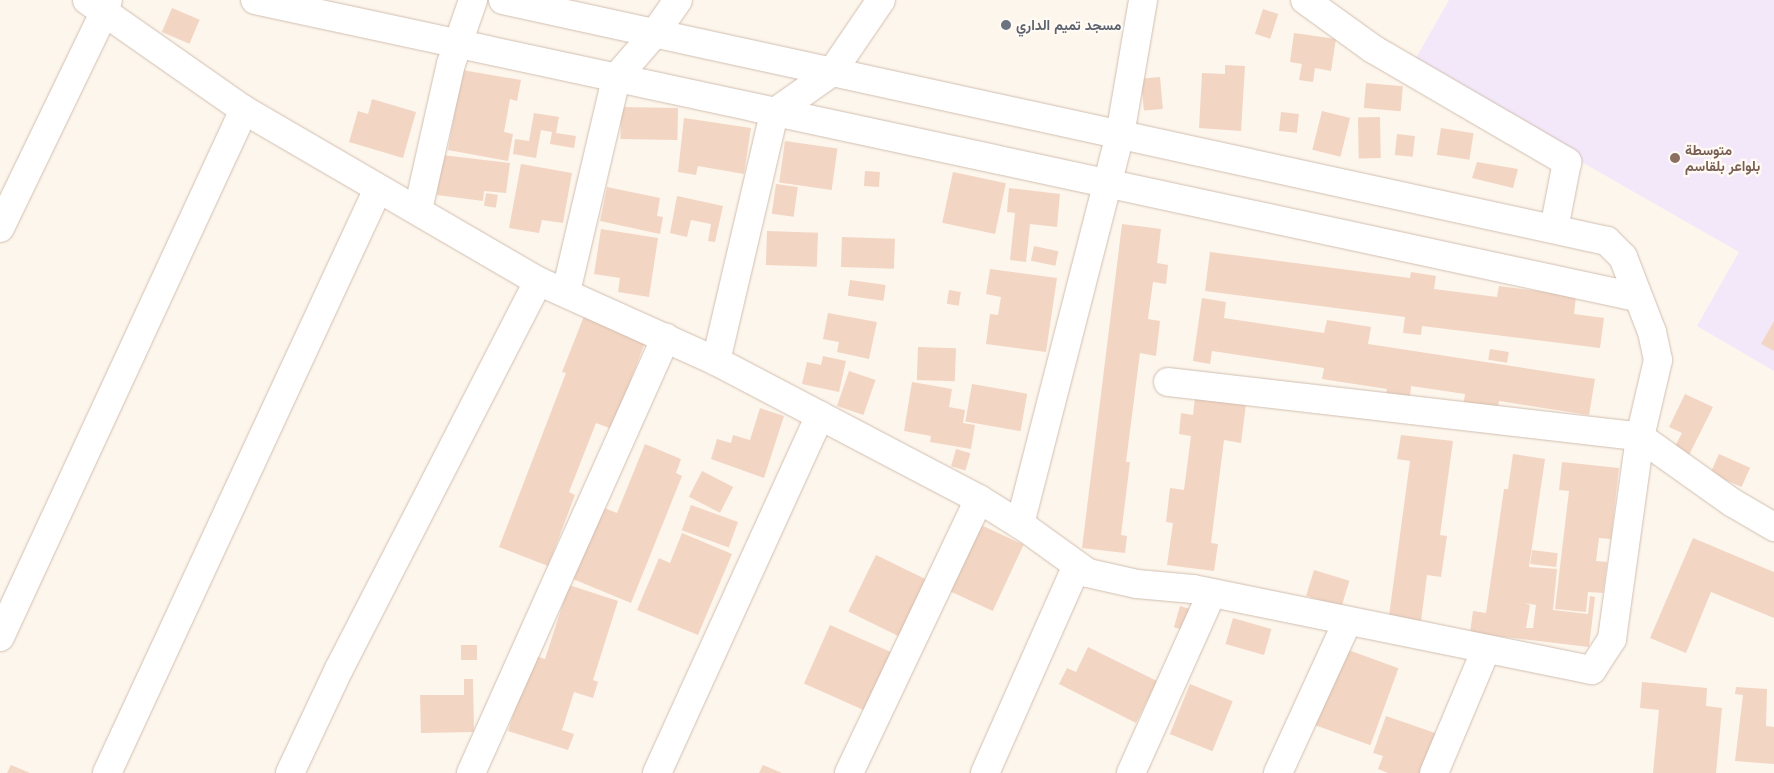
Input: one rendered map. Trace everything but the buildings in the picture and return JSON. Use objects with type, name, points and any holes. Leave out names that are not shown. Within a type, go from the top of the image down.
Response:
[{"type":"street","points":[[255,0],[305,5],[457,44],[1636,297]]},
{"type":"street","points":[[418,210],[457,44],[473,0]]},
{"type":"street","points":[[0,228],[100,4],[244,110],[378,189],[418,210],[538,281],[716,361],[979,500],[1020,524],[1088,573],[1137,584],[1212,593],[1347,622],[1592,670],[1612,639],[1640,437],[1658,360],[1652,332],[1636,297],[1623,257],[1607,241],[503,0]]},
{"type":"street","points":[[566,292],[616,78],[655,33],[678,0]]},
{"type":"street","points":[[716,361],[774,113],[832,72],[881,0]]},
{"type":"street","points":[[1020,524],[1120,135],[1143,0]]},
{"type":"street","points":[[1305,0],[1374,49],[1567,162],[1554,230]]},
{"type":"street","points":[[0,637],[244,110]]},
{"type":"street","points":[[107,773],[378,189]]},
{"type":"street","points":[[290,773],[339,669],[538,281]]},
{"type":"street","points":[[471,773],[666,338]]},
{"type":"street","points":[[1168,382],[1640,437],[1733,504],[1774,527]]},
{"type":"street","points":[[657,773],[820,415]]},
{"type":"street","points":[[849,773],[979,500]]},
{"type":"street","points":[[985,773],[1076,565]]},
{"type":"street","points":[[1131,773],[1212,593]]},
{"type":"street","points":[[1278,773],[1347,622]]},
{"type":"street","points":[[1434,773],[1486,649]]},
{"type":"shaded area","name":"متوسطة بلواعر بلقاسم","points":[[1449,0],[1774,0],[1774,371],[1697,326],[1739,252],[1412,65]]},
{"type":"place","name":"مسجد تميم الداري","points":[[1006,25]]},
{"type":"place","name":"متوسطة بلواعر بلقاسم","points":[[1675,158]]}]
